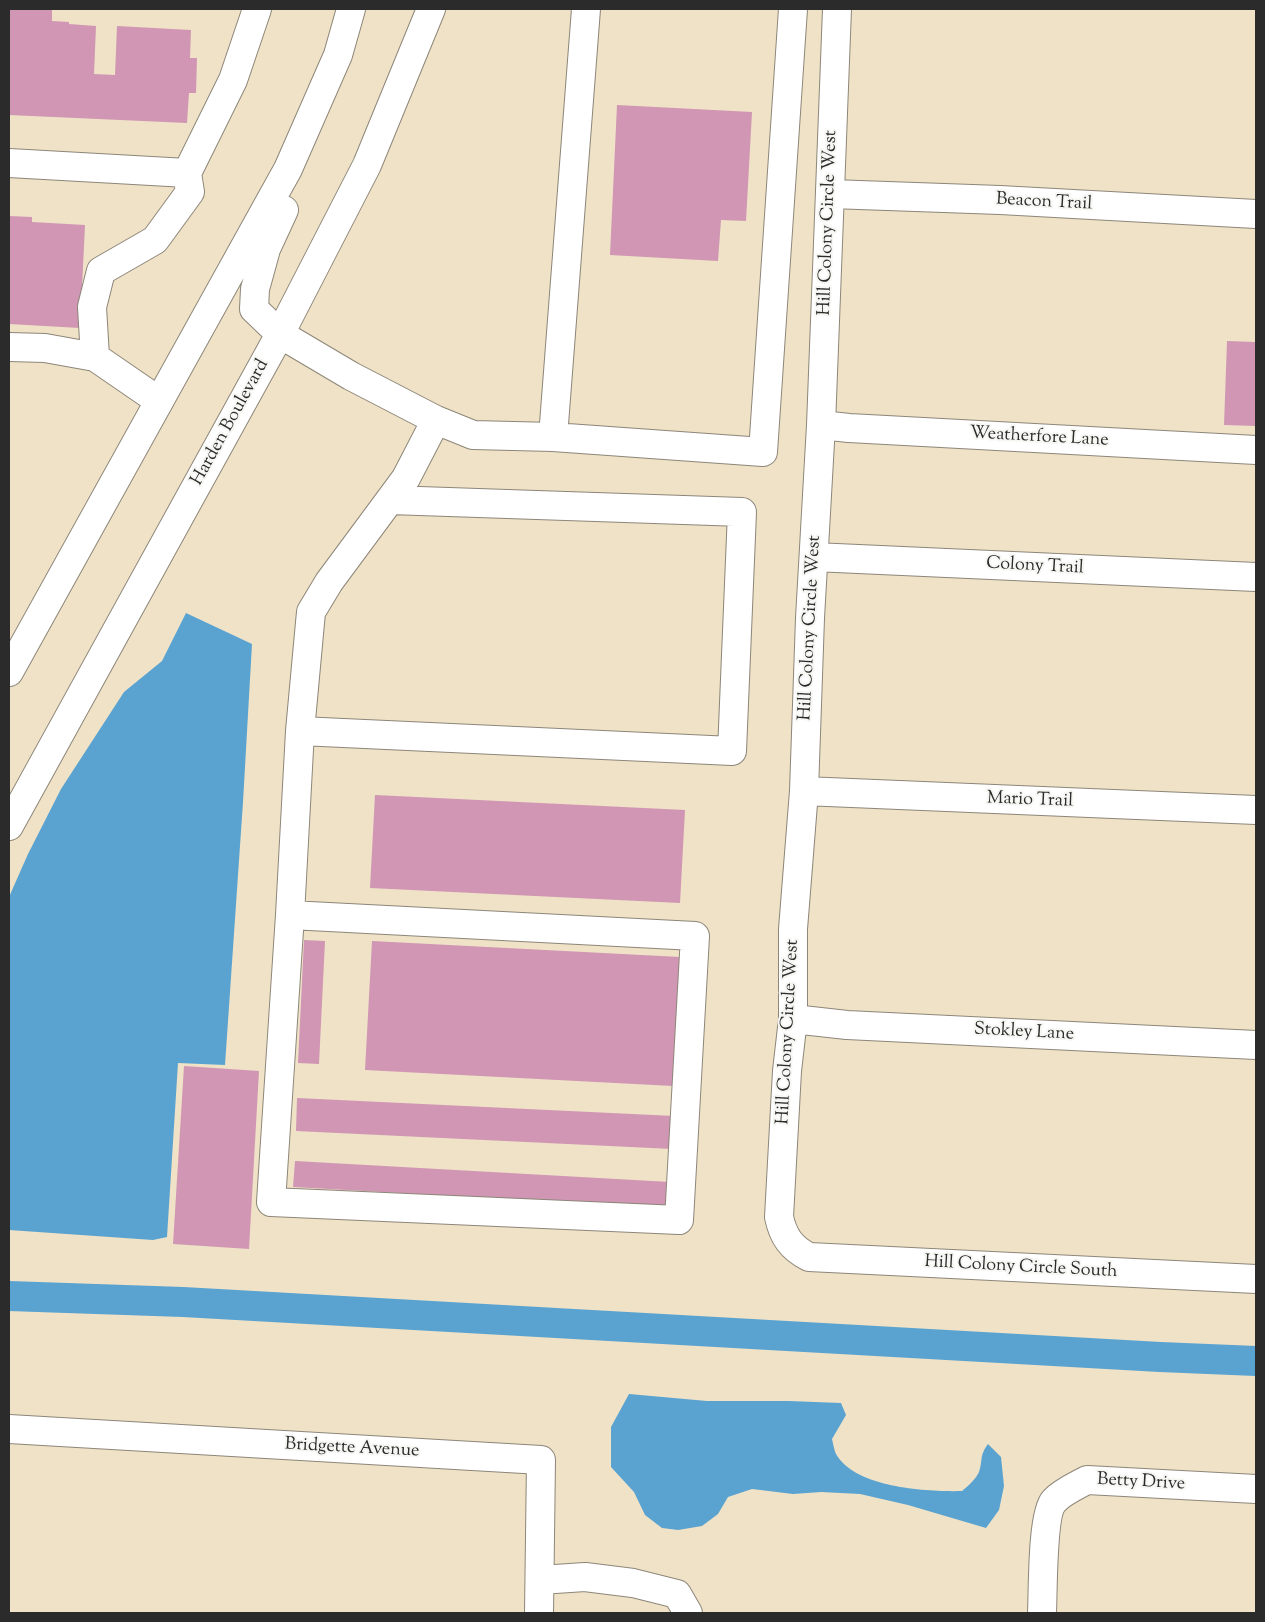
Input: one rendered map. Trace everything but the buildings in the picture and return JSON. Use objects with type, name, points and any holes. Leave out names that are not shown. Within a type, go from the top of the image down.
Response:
[{"type":"street","points":[[95,357],[92,307],[101,271],[155,240],[190,192],[187,173],[233,80],[257,9]]},
{"type":"street","points":[[9,672],[288,169],[338,55],[351,9]]},
{"type":"street","name":"Harden Boulevard","points":[[9,826],[280,334],[368,165],[431,9]]},
{"type":"street","points":[[553,437],[586,9]]},
{"type":"street","points":[[288,169],[286,204],[266,249],[255,289],[254,309],[280,334],[352,376],[436,420],[473,434],[553,437],[763,452],[792,9]]},
{"type":"street","name":"Hill Colony Circle West","points":[[791,1244],[782,1230],[780,1217],[787,1072],[793,1019],[793,929],[804,792],[810,618],[821,425],[838,9]]},
{"type":"street","points":[[9,163],[187,173]]},
{"type":"street","name":"Beacon Trail","points":[[831,194],[1000,200],[1256,214]]},
{"type":"street","points":[[9,347],[45,348],[95,357],[159,401]]},
{"type":"street","points":[[290,916],[695,936],[679,1220],[271,1202],[300,732],[310,612],[329,582],[406,478],[436,420]]},
{"type":"street","name":"Weatherfore Lane","points":[[821,425],[1256,450]]},
{"type":"street","points":[[300,732],[732,751],[742,512],[390,500]]},
{"type":"street","name":"Colony Trail","points":[[814,557],[1256,577]]},
{"type":"street","name":"Mario Trail","points":[[804,792],[1256,810]]},
{"type":"street","name":"Stokley Lane","points":[[793,1019],[847,1025],[1256,1045]]},
{"type":"street","name":"Hill Colony Circle South","points":[[791,1244],[798,1251],[809,1257],[848,1260],[1256,1279]]},
{"type":"street","name":"Bridgette Avenue","points":[[9,1429],[541,1460],[539,1613]]},
{"type":"street","name":"Betty Drive","points":[[1042,1613],[1047,1520],[1053,1502],[1070,1489],[1087,1480],[1256,1489]]},
{"type":"street","points":[[540,1580],[585,1577],[633,1583],[677,1594],[688,1613]]},
{"type":"water","points":[[186,613],[252,644],[225,1065],[178,1063],[167,1237],[153,1240],[9,1230],[9,897],[28,854],[61,789],[124,692],[162,661]]},
{"type":"water","points":[[629,1394],[707,1401],[841,1403],[846,1415],[832,1439],[836,1454],[845,1465],[875,1481],[912,1489],[962,1491],[978,1475],[983,1452],[988,1444],[1001,1457],[1004,1486],[999,1510],[986,1528],[908,1505],[860,1494],[821,1492],[793,1494],[752,1489],[728,1497],[718,1514],[702,1526],[678,1530],[662,1528],[645,1515],[634,1492],[611,1467],[611,1427]]},
{"type":"waterway","points":[[9,1296],[183,1302],[1256,1361]]}]
